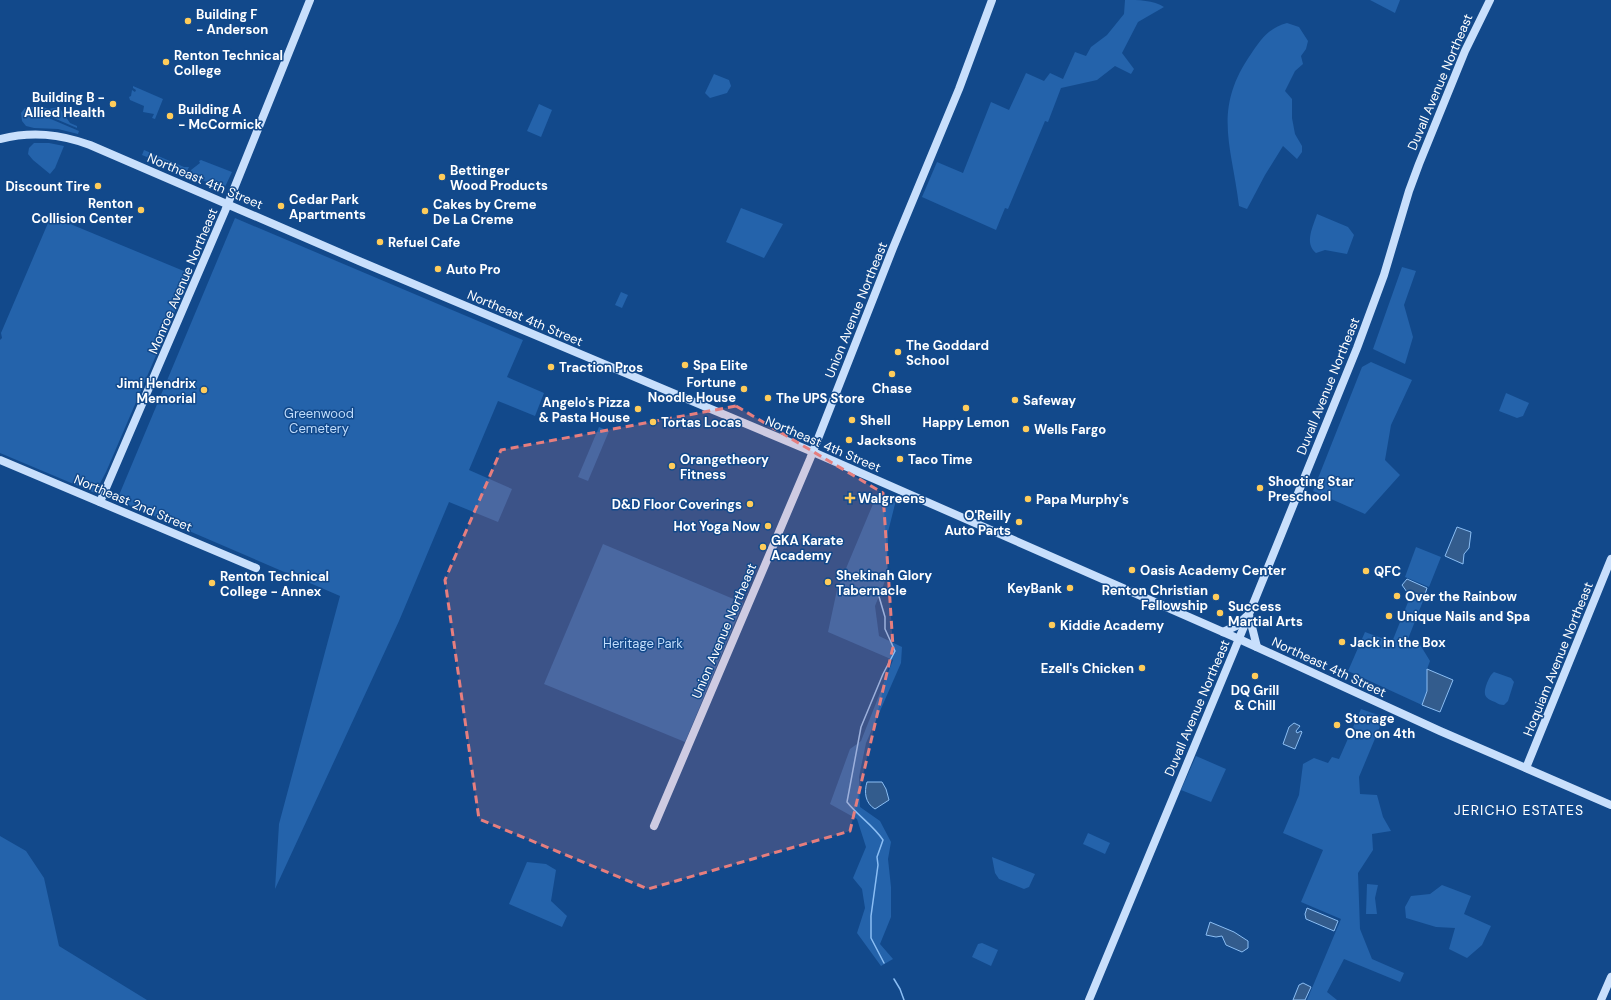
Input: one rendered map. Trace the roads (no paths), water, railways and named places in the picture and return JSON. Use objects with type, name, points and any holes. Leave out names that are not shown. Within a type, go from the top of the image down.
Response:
[{"type":"main road","name":"Monroe Avenue Northeast","points":[[100,502],[228,204],[310,0]]},
{"type":"main road","name":"Union Avenue Northeast","points":[[654,826],[812,452],[893,248],[959,89],[992,0]]},
{"type":"main road","name":"Duvall Avenue Northeast","points":[[1089,1000],[1239,639],[1357,348],[1384,275],[1409,191],[1419,164],[1464,51],[1490,0]]},
{"type":"main road","name":"Northeast 4th Street","points":[[0,139],[44,134],[77,140],[812,452],[1239,639],[1440,731],[1611,805]]},
{"type":"main road","name":"Northeast 2nd Street","points":[[0,460],[256,568]]},
{"type":"main road","name":"Hoquiam Avenue Northeast","points":[[1526,768],[1611,560]]},
{"type":"main road","points":[[1223,632],[1236,626],[1249,614],[1257,647]]},
{"type":"main road","points":[[1601,1000],[1611,976]]},
{"type":"waterway","points":[[878,593],[885,617],[885,629],[895,651],[883,674],[861,727],[847,802],[883,840],[877,857],[878,865],[871,916],[871,938],[884,963]]},
{"type":"waterway","points":[[894,979],[904,1000]]},
{"type":"place","name":"Building F - Anderson","points":[[188,21]]},
{"type":"place","name":"Renton Technical College","points":[[166,62]]},
{"type":"place","name":"Building B - Allied Health","points":[[113,104]]},
{"type":"place","name":"Building A - McCormick","points":[[170,116]]},
{"type":"place","name":"Bettinger Wood Products","points":[[442,177]]},
{"type":"place","name":"Discount Tire","points":[[98,186]]},
{"type":"place","name":"Cedar Park Apartments","points":[[281,206]]},
{"type":"place","name":"Renton Collision Center","points":[[141,210]]},
{"type":"place","name":"Cakes by Creme De La Creme","points":[[425,211]]},
{"type":"place","name":"Refuel Cafe","points":[[380,242]]},
{"type":"place","name":"Auto Pro","points":[[438,269]]},
{"type":"place","name":"The Goddard School","points":[[898,352]]},
{"type":"place","name":"Spa Elite","points":[[685,365]]},
{"type":"place","name":"Traction Pros","points":[[551,367]]},
{"type":"place","name":"Chase","points":[[892,374]]},
{"type":"place","name":"Fortune Noodle House","points":[[744,389]]},
{"type":"place","name":"Jimi Hendrix Memorial","points":[[204,390]]},
{"type":"place","name":"The UPS Store","points":[[768,398]]},
{"type":"place","name":"Safeway","points":[[1015,400]]},
{"type":"place","name":"Happy Lemon","points":[[966,408]]},
{"type":"place","name":"Angelo's Pizza & Pasta House","points":[[638,409]]},
{"type":"place","name":"Shell","points":[[852,420]]},
{"type":"place","name":"Tortas Locas","points":[[653,422]]},
{"type":"place","name":"Wells Fargo","points":[[1026,429]]},
{"type":"place","name":"Jacksons","points":[[849,440]]},
{"type":"place","name":"Taco Time","points":[[900,459]]},
{"type":"place","name":"Orangetheory Fitness","points":[[672,466]]},
{"type":"place","name":"Shooting Star Preschool","points":[[1260,488]]},
{"type":"place","name":"Walgreens","points":[[850,498]]},
{"type":"place","name":"Papa Murphy's","points":[[1028,499]]},
{"type":"place","name":"D&D Floor Coverings","points":[[750,504]]},
{"type":"place","name":"O'Reilly Auto Parts","points":[[1019,522]]},
{"type":"place","name":"Hot Yoga Now","points":[[768,526]]},
{"type":"place","name":"GKA Karate Academy","points":[[763,547]]},
{"type":"place","name":"Oasis Academy Center","points":[[1132,570]]},
{"type":"place","name":"QFC","points":[[1366,571]]},
{"type":"place","name":"Shekinah Glory Tabernacle","points":[[828,582]]},
{"type":"place","name":"Renton Technical College - Annex","points":[[212,583]]},
{"type":"place","name":"KeyBank","points":[[1070,588]]},
{"type":"place","name":"Over the Rainbow","points":[[1397,596]]},
{"type":"place","name":"Renton Christian Fellowship","points":[[1216,597]]},
{"type":"place","name":"Success Martial Arts","points":[[1220,613]]},
{"type":"place","name":"Unique Nails and Spa","points":[[1389,616]]},
{"type":"place","name":"Kiddie Academy","points":[[1052,625]]},
{"type":"place","name":"Jack in the Box","points":[[1342,642]]},
{"type":"place","name":"Ezell's Chicken","points":[[1142,668]]},
{"type":"place","name":"DQ Grill & Chill","points":[[1255,676]]},
{"type":"place","name":"Storage One on 4th","points":[[1337,725]]},
{"type":"district","name":"JERICHO ESTATES","points":[[1519,810]]},
{"type":"park label","name":"Greenwood Cemetery","points":[[319,420]]},
{"type":"park label","name":"Heritage Park","points":[[643,643]]}]
